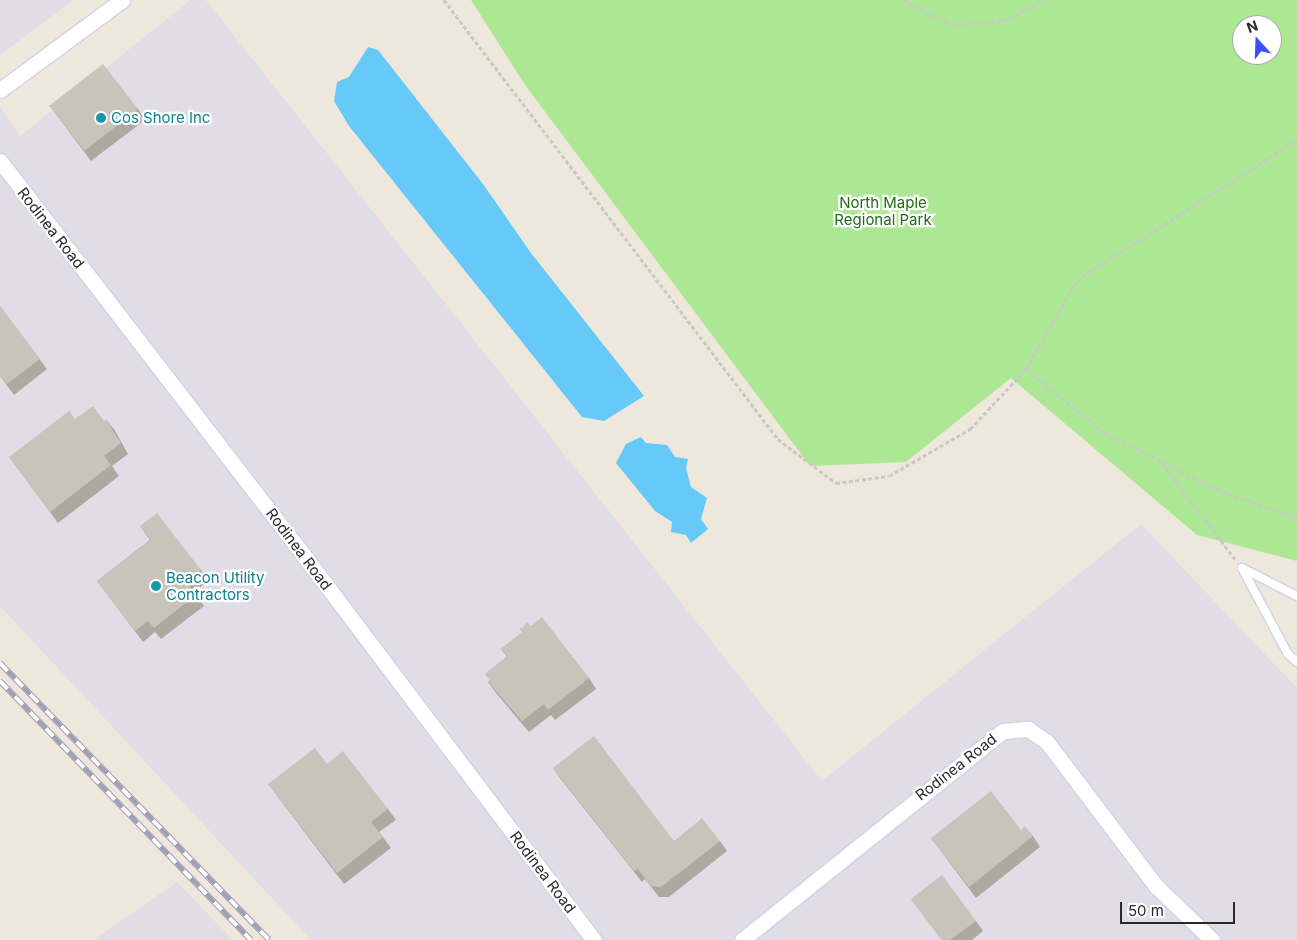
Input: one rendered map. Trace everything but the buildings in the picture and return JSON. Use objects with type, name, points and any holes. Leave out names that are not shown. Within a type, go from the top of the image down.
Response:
[{"type":"street","points":[[0,90],[122,0]]},
{"type":"street","name":"Rodinea Road","points":[[0,161],[296,545],[594,940]]},
{"type":"street","name":"Rodinea Road","points":[[742,940],[1003,731],[1028,729],[1047,742],[1156,886],[1212,940]]},
{"type":"lane","points":[[1242,568],[1297,596]]},
{"type":"lane","points":[[1242,568],[1288,654],[1297,662]]},
{"type":"path","points":[[444,0],[778,439],[836,483],[889,476],[970,429],[1026,369],[1077,280],[1297,140]]},
{"type":"path","points":[[903,0],[952,25],[1003,20],[1044,0]]},
{"type":"path","points":[[1026,369],[1105,433],[1216,489],[1297,518]]},
{"type":"path","points":[[1161,461],[1242,568]]},
{"type":"shaded area","points":[[0,0],[74,0],[0,55]]},
{"type":"shaded area","points":[[191,0],[206,0],[822,781],[1141,524],[1297,688],[1297,940],[311,940],[0,606],[0,107],[20,136]]},
{"type":"shaded area","points":[[177,882],[233,940],[94,940]]},
{"type":"green space","name":"North Maple Regional Park","points":[[471,0],[1297,0],[1297,561],[1197,535],[1011,378],[906,462],[810,466],[525,85]]},
{"type":"water","points":[[368,47],[378,50],[483,184],[531,253],[644,396],[604,421],[582,417],[349,126],[334,101],[337,82],[349,77]]},
{"type":"water","points":[[641,437],[646,443],[667,445],[675,457],[688,459],[686,468],[691,487],[707,498],[701,519],[708,529],[691,543],[686,535],[671,532],[672,522],[655,511],[616,463],[626,444]]},
{"type":"railway","points":[[0,663],[269,940]]},
{"type":"railway","points":[[0,681],[251,940]]},
{"type":"place","name":"Cos Shore Inc","points":[[101,118]]},
{"type":"place","name":"Beacon Utility Contractors","points":[[156,586]]}]
